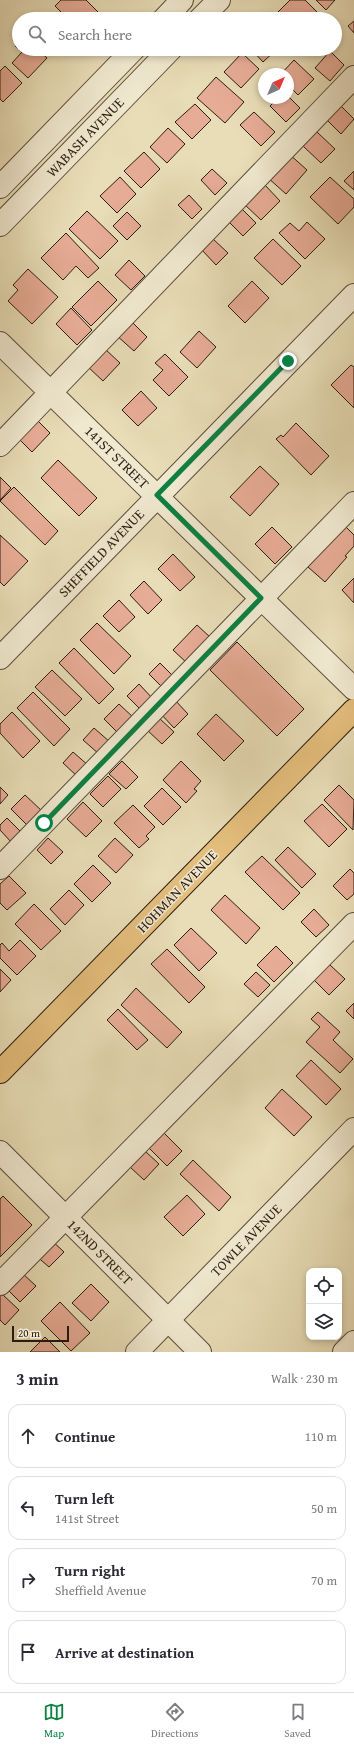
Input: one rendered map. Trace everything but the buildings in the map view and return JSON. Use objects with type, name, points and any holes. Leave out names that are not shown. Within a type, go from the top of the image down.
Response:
[{"type":"main road","name":"HOHMAN AVENUE","points":[[0,1072],[354,710]]},
{"type":"street","points":[[171,12],[182,0]]},
{"type":"street","points":[[207,12],[218,0]]},
{"type":"street","name":"WABASH AVENUE","points":[[0,187],[127,56]]},
{"type":"street","name":"WABASH AVENUE","points":[[0,225],[164,56]]},
{"type":"street","points":[[0,445],[354,77]]},
{"type":"street","name":"SHEFFIELD AVENUE","points":[[0,658],[354,294]]},
{"type":"street","name":"141ST STREET","points":[[0,343],[354,689]]},
{"type":"street","points":[[0,868],[354,503]]},
{"type":"street","points":[[0,1284],[354,924]]},
{"type":"street","name":"TOWLE AVENUE","points":[[137,1352],[354,1129]]},
{"type":"street","name":"142ND STREET","points":[[0,1152],[200,1352]]},
{"type":"street","points":[[344,1352],[354,1342]]},
{"type":"route","points":[[44,823],[261,598],[157,495],[288,361]]}]
